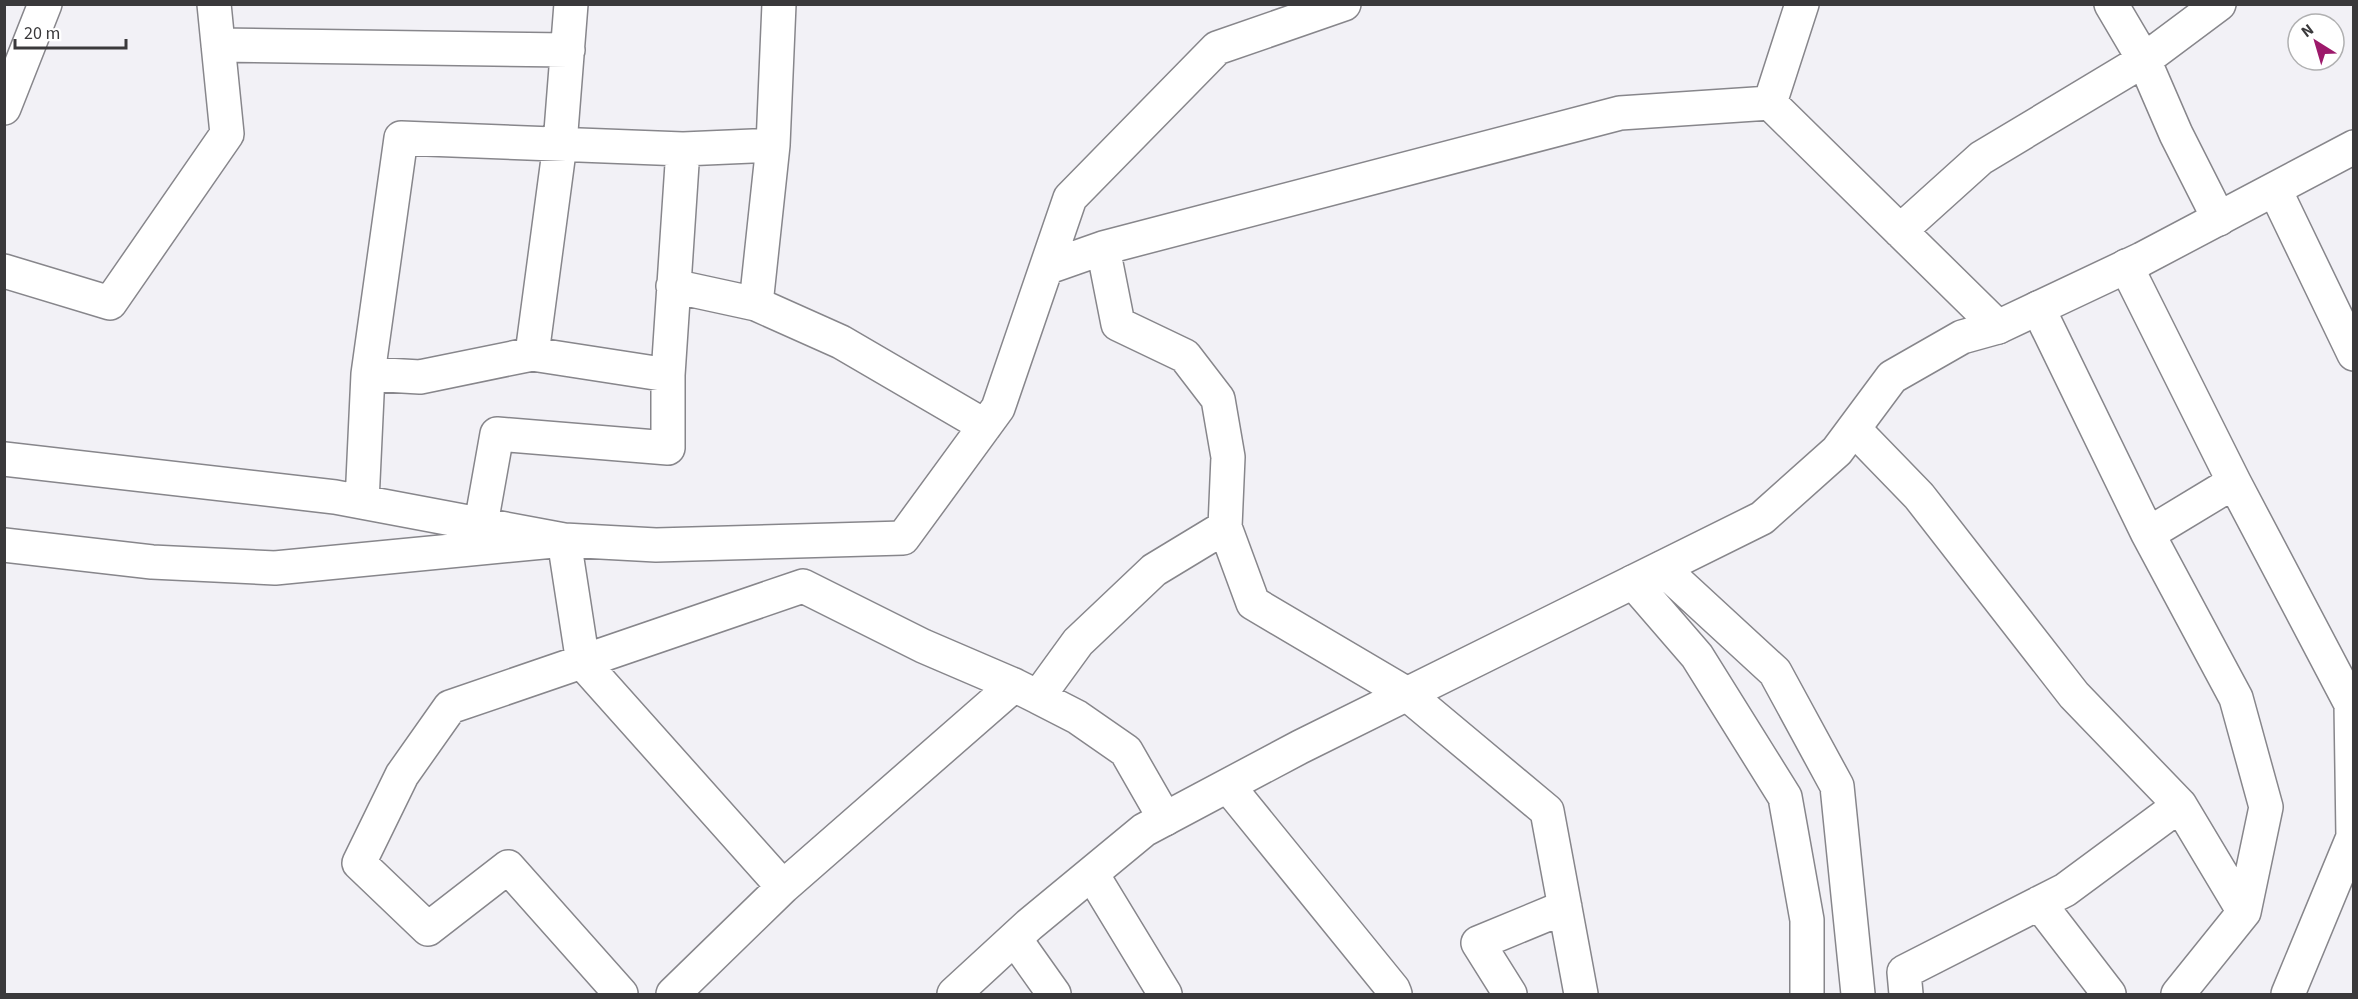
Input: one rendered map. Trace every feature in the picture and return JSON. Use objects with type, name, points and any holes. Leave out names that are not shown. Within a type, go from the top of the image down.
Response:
[{"type":"street","points":[[4,108],[45,4]]},
{"type":"street","points":[[4,271],[110,303],[227,134],[214,4]]},
{"type":"street","points":[[532,354],[560,144],[571,4]]},
{"type":"street","points":[[756,304],[773,145],[779,4]]},
{"type":"street","points":[[4,459],[335,497],[564,540],[656,545],[903,538],[998,408],[1070,198],[1217,48],[1344,4]]},
{"type":"street","points":[[1770,104],[1802,4]]},
{"type":"street","points":[[2111,4],[2144,60],[2176,134],[2219,219]]},
{"type":"street","points":[[1900,231],[1981,158],[2144,60],[2219,4]]},
{"type":"street","points":[[218,45],[568,50]]},
{"type":"street","points":[[1046,268],[1103,248],[1620,113],[1770,104],[1998,327]]},
{"type":"street","points":[[362,502],[368,374],[401,138],[683,148],[773,145]]},
{"type":"street","points":[[954,994],[1144,830],[1300,747],[1762,518],[1837,451],[1892,377],[1962,337],[1998,327],[2126,266],[2354,147]]},
{"type":"street","points":[[481,524],[497,434],[668,448],[668,375],[683,148]]},
{"type":"street","points":[[2275,190],[2354,354]]},
{"type":"street","points":[[1103,248],[1118,324],[1185,356],[1218,399],[1228,457],[1225,527],[1253,603],[1407,694],[1547,811],[1581,994]]},
{"type":"street","points":[[2126,266],[2234,482],[2352,703],[2353,837],[2288,994]]},
{"type":"street","points":[[674,286],[756,304],[841,342],[985,426]]},
{"type":"street","points":[[2038,308],[2148,534],[2236,698],[2266,807],[2244,912],[2178,994]]},
{"type":"street","points":[[368,374],[420,377],[532,354],[668,375]]},
{"type":"street","points":[[1854,429],[1919,496],[2074,695],[2180,805],[2244,912]]},
{"type":"street","points":[[2148,534],[2234,482]]},
{"type":"street","points":[[673,994],[783,887],[1026,691],[1154,570],[1225,527]]},
{"type":"street","points":[[4,545],[152,562],[276,568],[564,540]]},
{"type":"street","points":[[564,540],[583,663],[783,887]]},
{"type":"street","points":[[1647,575],[1785,796],[1807,920],[1807,994]]},
{"type":"street","points":[[1647,575],[1775,672],[1837,786],[1858,994]]},
{"type":"street","points":[[621,994],[508,867],[428,929],[359,863],[402,775],[450,707],[803,586],[923,646],[1026,691],[1077,717],[1126,751],[1165,819]]},
{"type":"street","points":[[1228,786],[1395,994]]},
{"type":"street","points":[[1906,994],[1904,972],[2065,890],[2180,805]]},
{"type":"street","points":[[1092,874],[1166,994]]},
{"type":"street","points":[[2040,903],[2109,994]]},
{"type":"street","points":[[1510,994],[1478,943],[1565,907]]},
{"type":"street","points":[[1015,939],[1054,994]]}]
